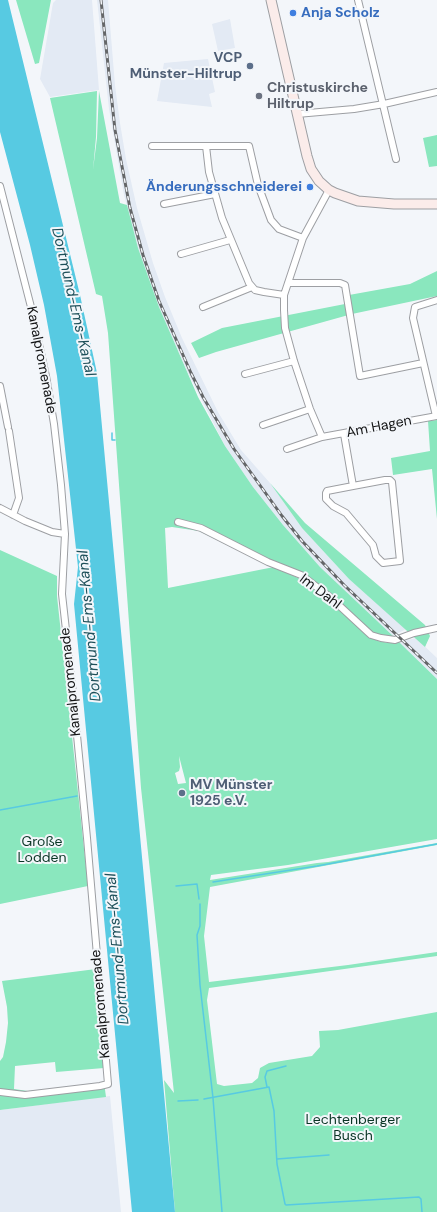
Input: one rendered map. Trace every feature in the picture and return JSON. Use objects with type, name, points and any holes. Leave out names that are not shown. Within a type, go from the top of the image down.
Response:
[{"type":"street","points":[[271,0],[311,169],[319,181],[329,190],[343,197],[358,201],[394,204],[437,204]]},
{"type":"street","points":[[358,0],[396,159]]},
{"type":"street","points":[[297,114],[342,111],[384,104],[437,92]]},
{"type":"street","points":[[152,146],[249,146],[258,185],[271,220],[279,229],[303,238]]},
{"type":"street","points":[[206,146],[209,172],[214,194],[230,240],[252,287],[264,292],[284,295]]},
{"type":"street","name":"Kanalpromenade","points":[[0,186],[31,307],[46,376],[54,424],[65,534],[62,594],[87,838],[108,1084],[26,1095],[0,1092]]},
{"type":"street","points":[[322,437],[310,409],[285,328],[284,295],[303,238],[329,190]]},
{"type":"street","points":[[164,204],[214,194]]},
{"type":"street","points":[[181,254],[230,240]]},
{"type":"street","points":[[288,283],[340,283],[345,285],[360,376],[423,363]]},
{"type":"street","points":[[203,307],[252,287]]},
{"type":"street","points":[[436,416],[413,318],[413,312],[415,307],[437,300]]},
{"type":"street","points":[[245,374],[294,360]]},
{"type":"street","points":[[0,386],[19,498],[13,515]]},
{"type":"street","points":[[263,425],[310,409]]},
{"type":"street","name":"Am Hagen","points":[[287,449],[322,437],[436,416]]},
{"type":"street","points":[[344,434],[353,486]]},
{"type":"street","points":[[385,480],[392,482],[400,561],[383,563],[376,556],[373,545],[346,513],[333,506],[326,498],[326,493],[328,491],[353,486],[385,480]]},
{"type":"street","points":[[0,508],[52,532],[65,534]]},
{"type":"street","name":"Im Dahl","points":[[178,522],[201,528],[268,562],[301,575],[330,598],[371,635],[395,640],[414,633],[437,628]]},
{"type":"shaded area","points":[[56,0],[92,0],[99,90],[50,97],[40,79],[53,3]]},
{"type":"shaded area","points":[[97,0],[108,0],[115,85],[120,123],[137,208],[153,263],[182,338],[218,412],[241,450],[270,483],[302,528],[349,579],[406,629],[393,636],[320,567],[283,525],[253,487],[225,446],[188,373],[159,307],[138,248],[124,195],[109,109]]},
{"type":"shaded area","points":[[230,19],[235,48],[218,51],[212,24]]},
{"type":"shaded area","points":[[208,59],[215,92],[209,94],[212,107],[157,101],[164,63]]},
{"type":"shaded area","points":[[416,638],[437,658],[437,679],[399,642]]},
{"type":"shaded area","points":[[110,1096],[121,1212],[0,1212],[0,1110]]},
{"type":"green space","points":[[16,0],[51,0],[39,63],[35,64]]},
{"type":"green space","name":"Lechtenberger Busch","points":[[97,91],[96,137],[93,170],[97,138],[99,91],[120,203],[127,205],[138,248],[159,307],[198,397],[225,446],[253,487],[283,525],[320,567],[393,636],[389,638],[371,633],[310,579],[264,563],[199,531],[172,527],[165,528],[168,588],[274,567],[298,578],[329,599],[368,636],[378,641],[389,643],[399,642],[437,679],[437,839],[288,865],[211,875],[210,880],[328,862],[437,843],[437,845],[210,887],[204,936],[209,982],[348,965],[437,952],[437,956],[209,988],[207,1000],[217,1084],[224,1086],[252,1083],[258,1078],[260,1068],[269,1063],[312,1056],[320,1047],[319,1031],[338,1030],[437,1012],[437,1212],[175,1212],[164,1080],[174,1093],[141,788],[108,333],[102,296],[96,294],[50,98]],"holes":[[[179,756],[186,783],[178,784],[175,773],[179,771],[180,767]]]},
{"type":"green space","points":[[437,135],[437,166],[429,167],[423,138]]},
{"type":"green space","points":[[437,271],[437,296],[352,314],[199,358],[191,343],[222,328],[350,303],[349,295],[410,284]]},
{"type":"green space","points":[[437,420],[437,519],[432,469],[393,475],[391,458],[430,451],[428,421]]},
{"type":"green space","points":[[270,483],[305,523],[425,625],[430,636],[425,647],[349,579],[302,528]]},
{"type":"green space","name":"Große Lodden","points":[[0,550],[57,576],[57,596],[88,886],[0,904]]},
{"type":"green space","points":[[96,969],[104,1068],[56,1072],[55,1062],[15,1066],[14,1089],[28,1091],[56,1090],[100,1085],[104,1082],[106,1097],[0,1110],[0,1061],[3,1057],[8,1023],[7,1007],[2,981]]},
{"type":"water","name":"Dortmund-Ems-Kanal","points":[[0,0],[8,0],[80,295],[97,373],[175,1212],[132,1212],[74,604],[78,567],[57,376],[44,305],[30,245],[0,132]]},
{"type":"waterway","points":[[112,433],[112,440],[115,440]]},
{"type":"waterway","points":[[0,810],[77,796]]},
{"type":"waterway","points":[[213,882],[317,866],[437,844]]},
{"type":"waterway","points":[[176,886],[197,884],[199,899]]},
{"type":"waterway","points":[[200,904],[200,926],[197,935],[200,985],[213,1098],[222,1212]]},
{"type":"waterway","points":[[267,1087],[265,1077],[267,1071],[286,1066]]},
{"type":"waterway","points":[[204,1099],[269,1087],[274,1111],[277,1164],[286,1205],[419,1197],[421,1199],[422,1212]]},
{"type":"waterway","points":[[178,1101],[198,1100]]},
{"type":"waterway","points":[[277,1159],[329,1155]]},
{"type":"railway","points":[[101,0],[115,130],[130,208],[143,255],[159,301],[191,373],[203,397],[234,449],[282,516],[302,541],[344,585],[437,673]]},
{"type":"place","name":"Anja Scholz","points":[[293,13]]},
{"type":"place","name":"VCP Münster-Hiltrup","points":[[250,66]]},
{"type":"place","name":"Christuskirche Hiltrup","points":[[259,96]]},
{"type":"place","name":"Änderungsschneiderei","points":[[310,187]]},
{"type":"place","name":"MV Münster 1925 e.V.","points":[[182,793]]}]
